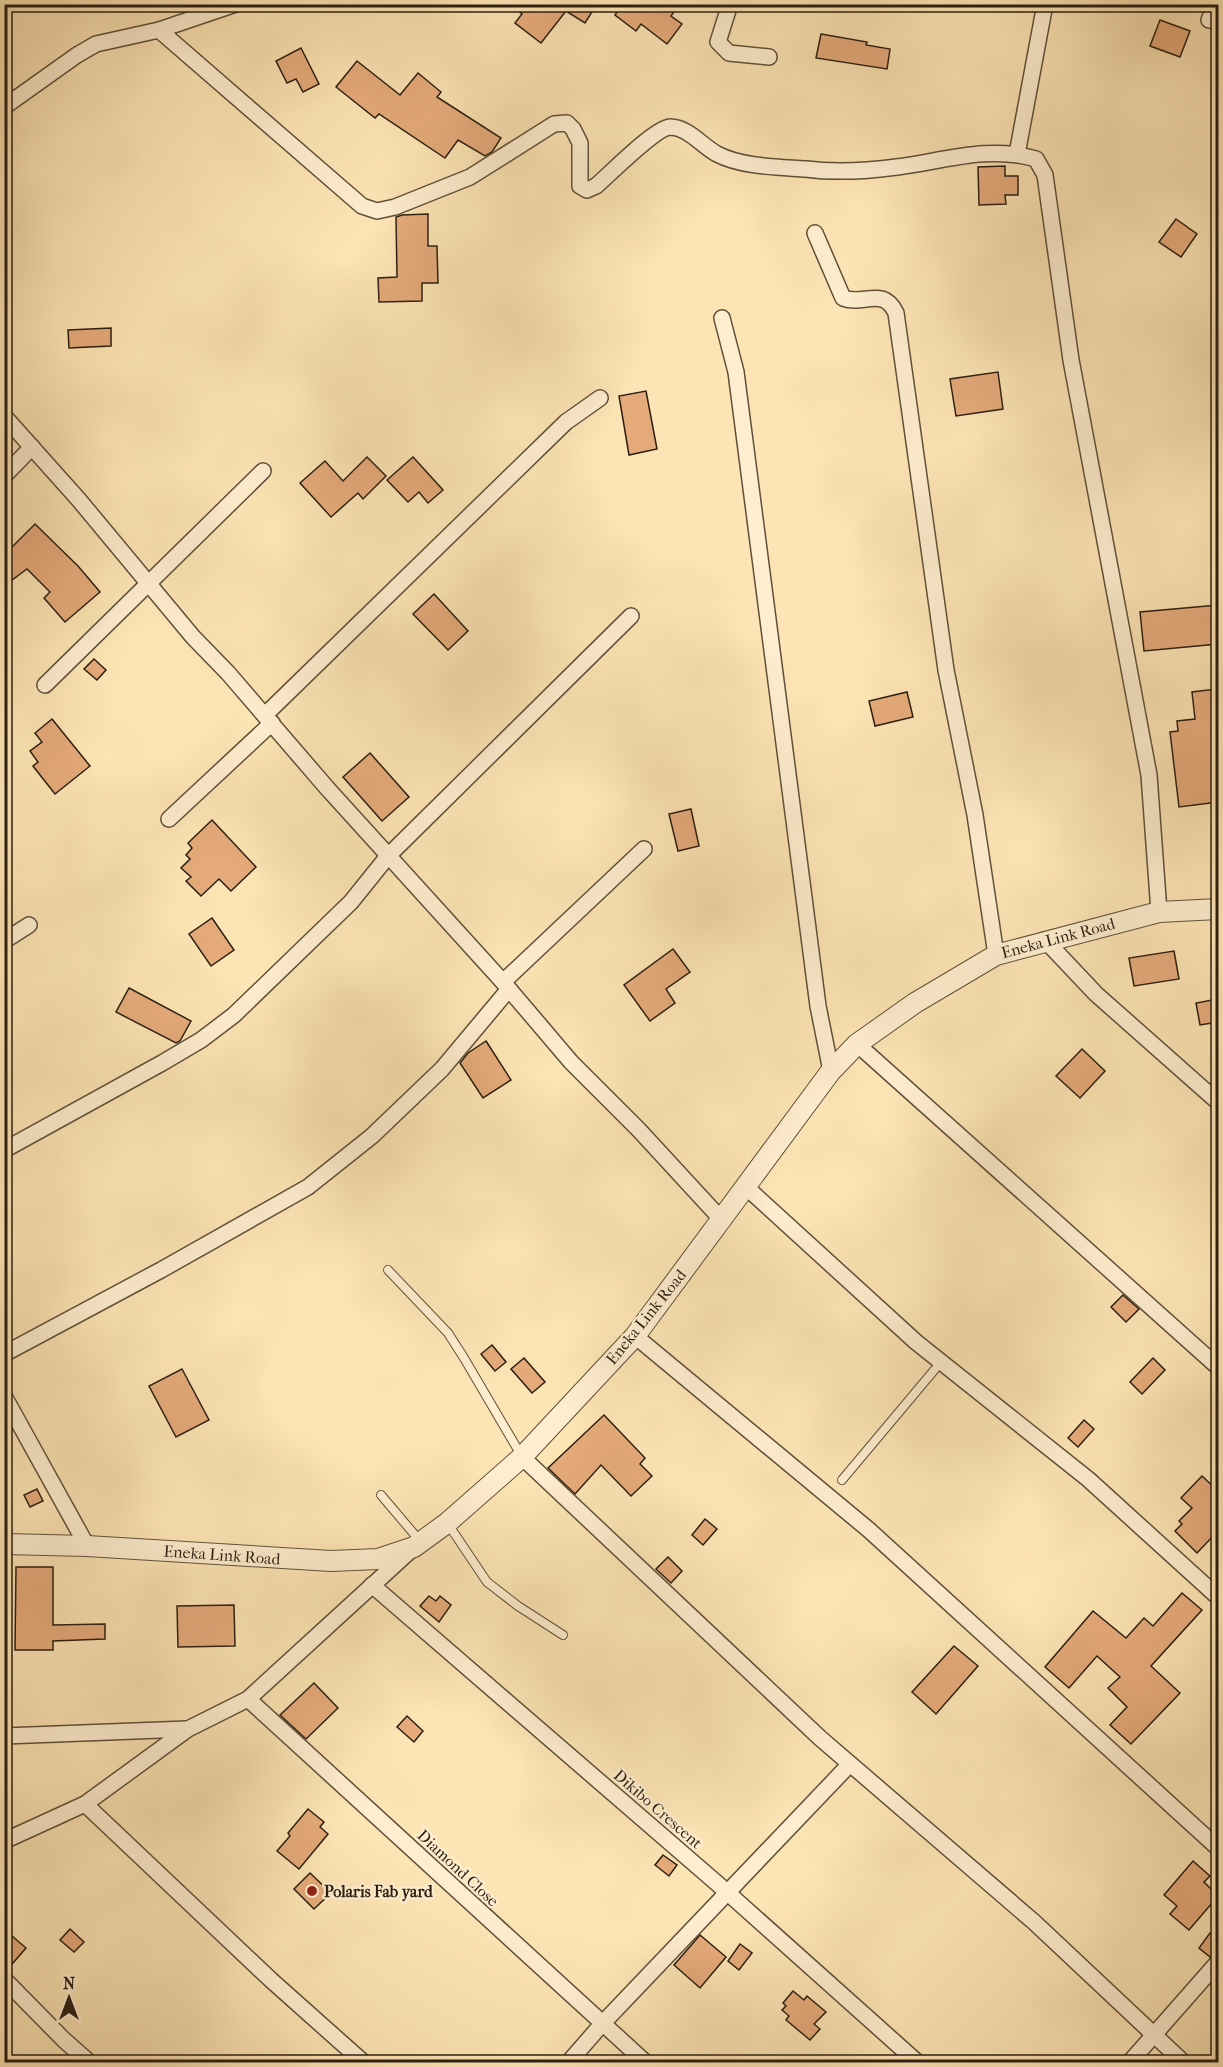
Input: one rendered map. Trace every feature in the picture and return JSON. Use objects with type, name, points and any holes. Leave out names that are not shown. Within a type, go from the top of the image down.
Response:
[{"type":"street","points":[[4,107],[77,54],[96,45],[159,30],[236,4]]},
{"type":"street","points":[[730,4],[718,42],[729,52],[769,57]]},
{"type":"street","points":[[1017,154],[1045,4]]},
{"type":"street","points":[[1209,20],[1216,4]]},
{"type":"street","points":[[159,30],[362,206],[377,211],[395,207],[470,177],[554,124],[567,123],[578,137],[580,186],[587,190],[596,186],[657,132],[670,128],[684,131],[716,153],[731,159],[808,170],[846,171],[897,167],[953,156],[1017,154],[1036,159],[1045,175],[1071,360],[1149,775],[1159,912]]},
{"type":"street","points":[[815,233],[843,298],[850,301],[885,299],[896,313],[946,670],[975,815],[996,955]]},
{"type":"street","points":[[722,318],[736,372],[814,983],[831,1071]]},
{"type":"street","points":[[169,819],[566,422],[600,398]]},
{"type":"street","points":[[4,416],[193,637],[269,719],[327,788],[506,986],[571,1062],[639,1130],[721,1219]]},
{"type":"street","points":[[4,476],[32,447]]},
{"type":"street","points":[[45,685],[263,471]]},
{"type":"street","points":[[4,1150],[162,1063],[201,1040],[234,1015],[351,903],[388,856],[631,616]]},
{"type":"street","points":[[4,1354],[161,1270],[308,1187],[372,1136],[442,1069],[506,986],[644,849]]},
{"type":"street","name":"Eneka Link Road","points":[[4,1544],[87,1546],[331,1562],[378,1559],[418,1545],[522,1457],[635,1336],[831,1071],[857,1044],[915,1003],[996,955],[1045,940],[1159,912],[1218,909]]},
{"type":"street","points":[[4,941],[29,925]]},
{"type":"street","points":[[1045,940],[1096,994],[1218,1102]]},
{"type":"street","points":[[857,1044],[1218,1367]]},
{"type":"street","points":[[746,1187],[916,1342],[1088,1479],[1218,1597]]},
{"type":"street","points":[[635,1336],[869,1530],[1218,1848]]},
{"type":"street","points":[[4,1396],[87,1546]]},
{"type":"street","points":[[522,1457],[820,1738],[1034,1922],[1183,2062]]},
{"type":"street","points":[[4,1841],[85,1804],[188,1729],[248,1699],[418,1545]]},
{"type":"street","name":"Dikibo Crescent","points":[[372,1586],[728,1893],[917,2062]]},
{"type":"street","name":"Diamond Close","points":[[248,1699],[645,2062]]},
{"type":"street","points":[[4,1736],[188,1729]]},
{"type":"street","points":[[570,2062],[602,2024],[850,1764]]},
{"type":"street","points":[[85,1804],[271,1980],[363,2062]]},
{"type":"street","points":[[1130,2062],[1218,1962]]},
{"type":"street","points":[[4,1979],[89,2062]]},
{"type":"lane","points":[[388,1270],[448,1334],[522,1457]]},
{"type":"lane","points":[[842,1480],[941,1362]]},
{"type":"lane","points":[[381,1495],[418,1545]]},
{"type":"lane","points":[[447,1522],[487,1582],[502,1595],[563,1635]]},
{"type":"building","points":[[508,4],[597,4],[585,23],[566,11],[541,43],[515,23],[522,14]]},
{"type":"building","points":[[622,4],[679,4],[671,16],[682,24],[667,44],[641,24],[636,31],[615,15]]},
{"type":"building","points":[[1160,20],[1190,31],[1180,57],[1150,46]]},
{"type":"building","points":[[821,34],[867,42],[866,45],[890,49],[887,69],[816,58]]},
{"type":"building","points":[[301,48],[319,84],[303,92],[296,79],[287,83],[276,61]]},
{"type":"building","points":[[357,61],[400,95],[418,73],[441,92],[437,97],[501,138],[492,152],[485,156],[458,140],[445,158],[379,114],[375,118],[336,87]]},
{"type":"building","points":[[1005,166],[1005,176],[1018,176],[1018,195],[1005,195],[1006,204],[979,205],[978,167]]},
{"type":"building","points":[[428,214],[428,246],[437,246],[438,283],[422,283],[422,301],[379,302],[378,278],[397,277],[396,217]]},
{"type":"building","points":[[1176,219],[1197,234],[1181,257],[1159,242]]},
{"type":"building","points":[[111,328],[111,346],[69,348],[68,330]]},
{"type":"building","points":[[998,372],[1003,409],[956,416],[950,379]]},
{"type":"building","points":[[646,391],[657,449],[629,455],[619,396]]},
{"type":"building","points":[[367,457],[386,476],[363,499],[358,493],[331,517],[300,483],[325,461],[343,481]]},
{"type":"building","points":[[413,457],[443,490],[428,503],[419,492],[408,502],[387,480]]},
{"type":"building","points":[[35,524],[78,566],[100,592],[65,622],[44,598],[50,592],[27,569],[4,586],[4,555]]},
{"type":"building","points":[[434,594],[468,631],[448,650],[413,614]]},
{"type":"building","points":[[1218,605],[1218,644],[1144,651],[1140,612]]},
{"type":"building","points":[[94,659],[106,670],[97,680],[84,669]]},
{"type":"building","points":[[1216,689],[1218,802],[1179,807],[1170,732],[1178,731],[1177,721],[1195,719],[1192,692]]},
{"type":"building","points":[[907,692],[913,717],[875,726],[869,701]]},
{"type":"building","points":[[52,719],[90,766],[55,794],[33,766],[38,762],[30,751],[42,742],[35,733]]},
{"type":"building","points":[[370,753],[409,797],[382,821],[343,777]]},
{"type":"building","points":[[691,809],[699,846],[678,851],[669,814]]},
{"type":"building","points":[[212,820],[256,867],[231,891],[219,879],[201,896],[186,881],[191,877],[181,868],[190,859],[186,855],[192,848],[188,843]]},
{"type":"building","points":[[212,918],[234,950],[211,966],[189,934]]},
{"type":"building","points":[[673,949],[690,972],[666,989],[675,1003],[650,1021],[624,985]]},
{"type":"building","points":[[1174,951],[1179,979],[1134,986],[1129,958]]},
{"type":"building","points":[[129,988],[191,1021],[180,1041],[176,1043],[116,1012]]},
{"type":"building","points":[[1218,999],[1218,1022],[1200,1025],[1196,1003]]},
{"type":"building","points":[[486,1041],[511,1080],[483,1098],[460,1063],[468,1053]]},
{"type":"building","points":[[1082,1049],[1105,1071],[1080,1098],[1056,1076]]},
{"type":"building","points":[[1123,1295],[1139,1309],[1126,1322],[1111,1307]]},
{"type":"building","points":[[492,1345],[506,1362],[495,1371],[481,1354]]},
{"type":"building","points":[[524,1358],[545,1382],[532,1393],[511,1369]]},
{"type":"building","points":[[1153,1358],[1165,1370],[1142,1394],[1130,1382]]},
{"type":"building","points":[[182,1369],[209,1420],[176,1437],[149,1386]]},
{"type":"building","points":[[604,1415],[645,1458],[640,1464],[652,1476],[631,1496],[601,1465],[575,1494],[548,1468]]},
{"type":"building","points":[[1084,1420],[1094,1429],[1078,1447],[1068,1438]]},
{"type":"building","points":[[1202,1476],[1218,1491],[1218,1531],[1197,1553],[1175,1531],[1182,1524],[1179,1521],[1192,1508],[1181,1498]]},
{"type":"building","points":[[37,1489],[43,1501],[30,1507],[24,1495]]},
{"type":"building","points":[[705,1519],[717,1529],[703,1545],[692,1535]]},
{"type":"building","points":[[668,1557],[682,1571],[671,1583],[656,1569]]},
{"type":"building","points":[[16,1567],[53,1567],[53,1625],[105,1624],[105,1639],[53,1641],[53,1650],[15,1650]]},
{"type":"building","points":[[1182,1593],[1202,1610],[1151,1666],[1180,1693],[1131,1744],[1110,1725],[1127,1707],[1108,1688],[1120,1677],[1097,1656],[1069,1688],[1045,1667],[1093,1611],[1126,1638],[1144,1618],[1153,1626]]},
{"type":"building","points":[[429,1596],[436,1601],[440,1596],[451,1605],[439,1622],[420,1606]]},
{"type":"building","points":[[234,1605],[235,1646],[178,1647],[177,1606]]},
{"type":"building","points":[[954,1646],[978,1666],[936,1714],[912,1692]]},
{"type":"building","points":[[314,1683],[338,1708],[306,1739],[280,1715]]},
{"type":"building","points":[[407,1716],[423,1731],[414,1742],[397,1727]]},
{"type":"building","points":[[308,1809],[324,1822],[320,1827],[328,1834],[299,1869],[277,1851],[290,1836],[288,1833]]},
{"type":"building","points":[[663,1855],[677,1865],[669,1876],[655,1865]]},
{"type":"building","points":[[1193,1861],[1210,1876],[1204,1882],[1218,1896],[1189,1930],[1170,1914],[1177,1906],[1164,1895]]},
{"type":"building","name":"Polaris Fab yard","points":[[310,1873],[331,1893],[314,1909],[294,1889]]},
{"type":"building","points":[[4,1929],[26,1948],[7,1970],[4,1970]]},
{"type":"building","points":[[70,1929],[84,1942],[74,1952],[60,1940]]},
{"type":"building","points":[[1210,1933],[1218,1939],[1218,1950],[1210,1957],[1199,1948]]},
{"type":"building","points":[[700,1935],[726,1957],[700,1988],[674,1965]]},
{"type":"building","points":[[740,1944],[752,1953],[739,1970],[728,1961]]},
{"type":"building","points":[[793,1991],[804,2000],[807,1996],[826,2012],[814,2024],[820,2029],[810,2040],[786,2020],[789,2016],[782,2010],[786,2006],[783,2003]]},
{"type":"place","name":"Polaris Fab yard","points":[[312,1891]]}]
